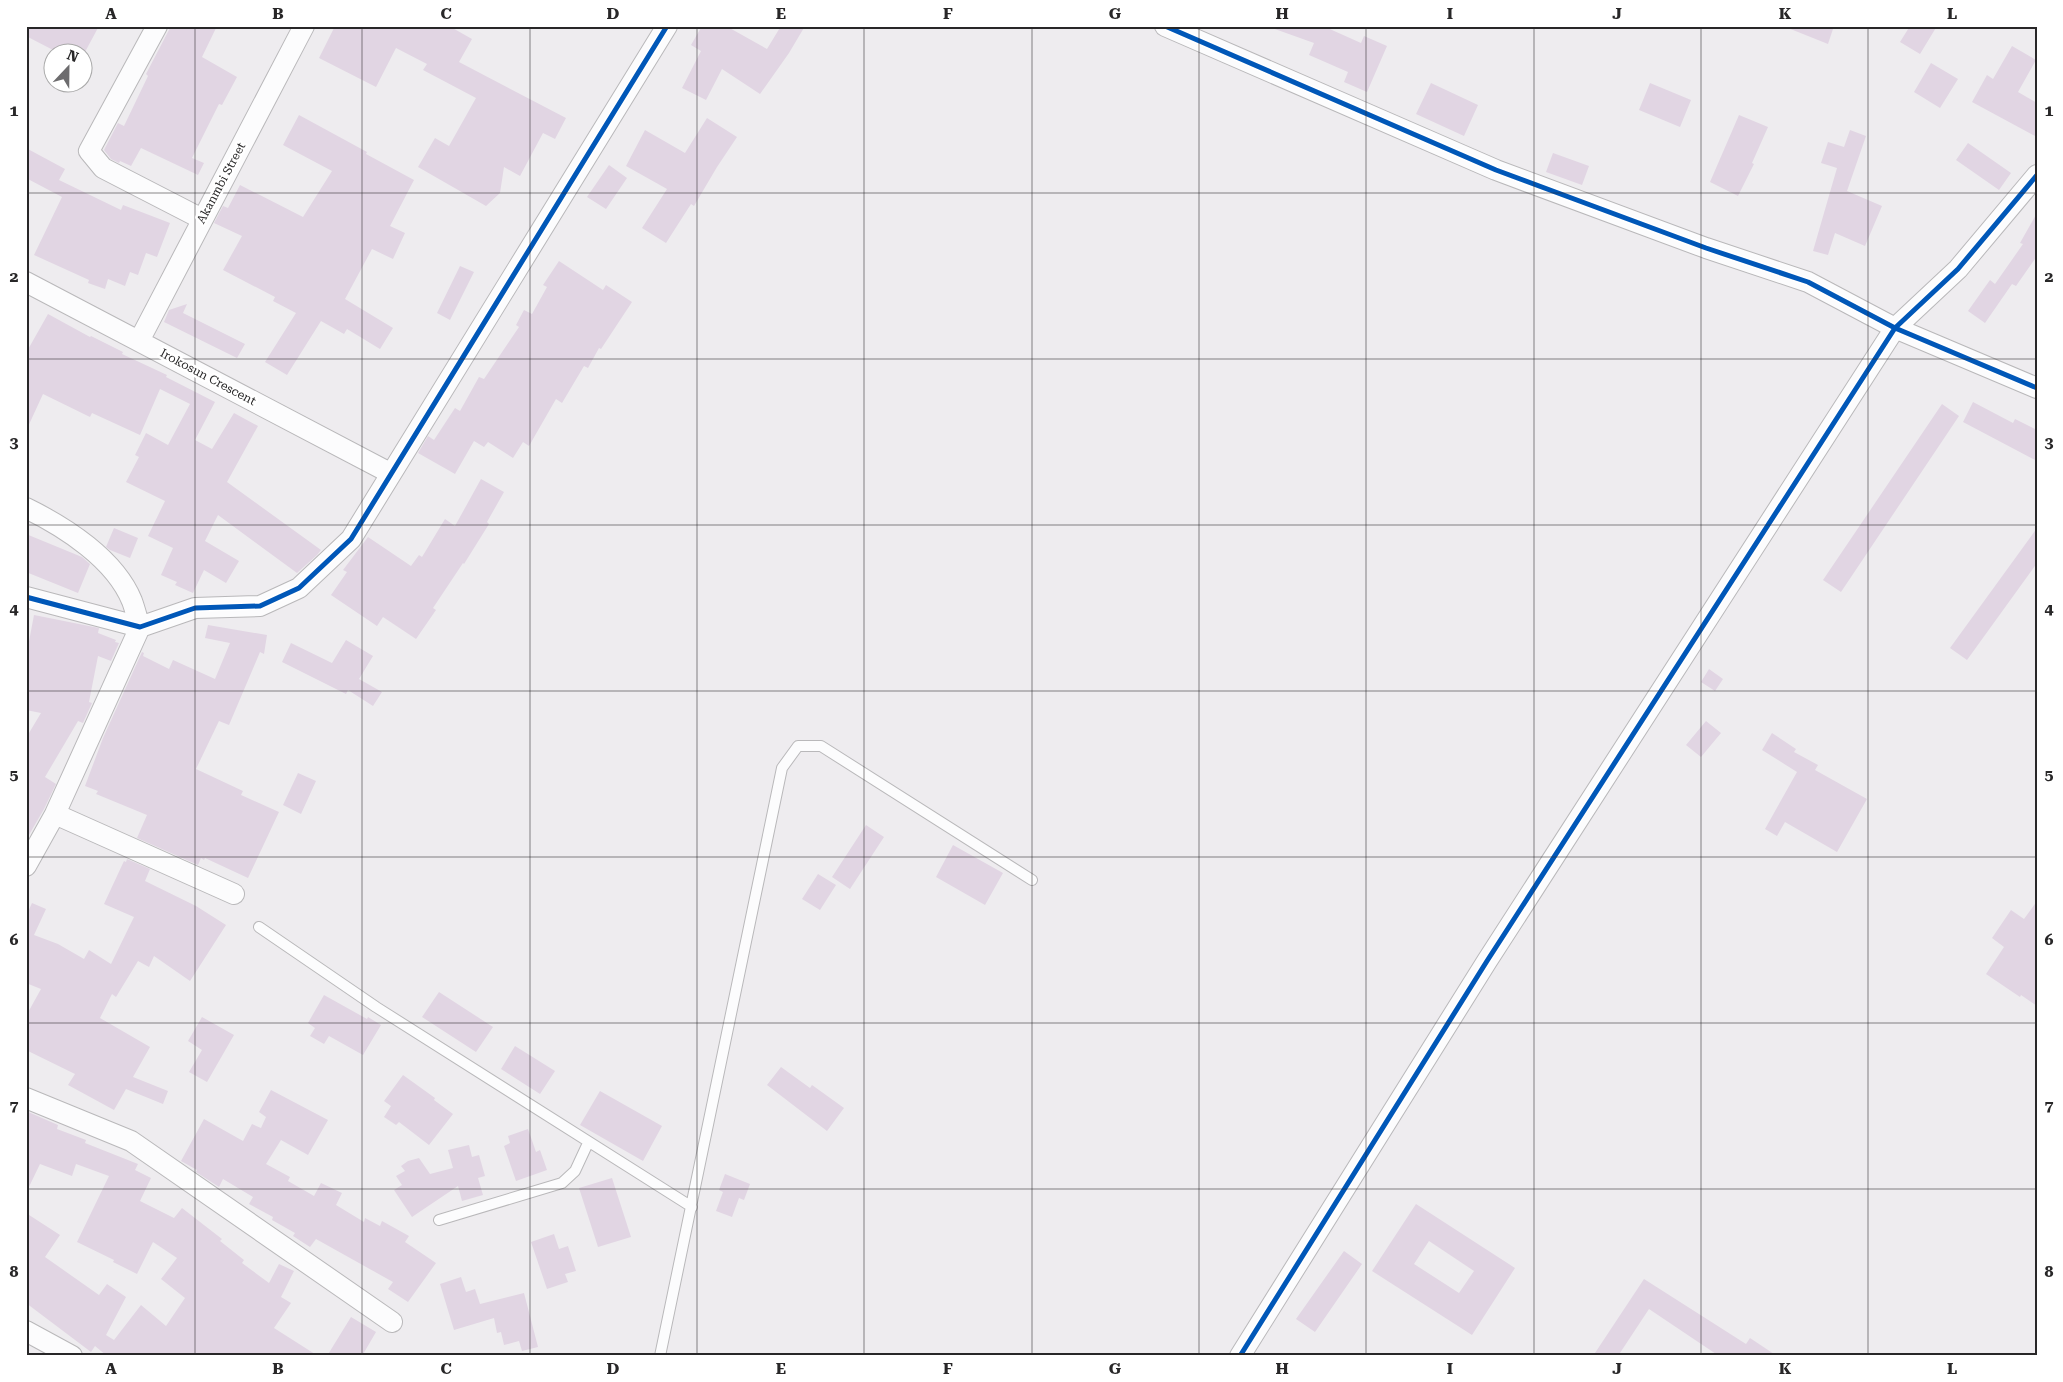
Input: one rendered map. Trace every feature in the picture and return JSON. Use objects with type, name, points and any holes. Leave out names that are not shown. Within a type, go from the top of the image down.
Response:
[{"type":"street","points":[[157,26],[89,151],[103,168],[202,219]]},
{"type":"street","name":"Akanmbi Street","points":[[139,340],[304,26]]},
{"type":"street","points":[[26,597],[140,627],[195,608],[260,606],[299,588],[351,539],[667,26]]},
{"type":"street","points":[[1165,26],[1496,170],[1706,248],[1808,282],[1895,328],[2037,388]]},
{"type":"street","points":[[1240,1356],[1487,961],[1895,328],[1958,269],[2037,175]]},
{"type":"street","name":"Irokosun Crescent","points":[[26,282],[390,473]]},
{"type":"street","points":[[26,508],[85,542],[116,575],[131,600],[140,627],[54,814],[26,866]]},
{"type":"street","points":[[54,814],[234,894]]},
{"type":"street","points":[[26,1098],[130,1141],[392,1322]]},
{"type":"street","points":[[26,1331],[72,1356]]},
{"type":"lane","points":[[660,1356],[782,768],[798,746],[821,746],[1032,880]]},
{"type":"lane","points":[[259,927],[376,1007],[508,1088],[588,1143],[692,1207]]},
{"type":"lane","points":[[439,1220],[562,1183],[574,1171],[588,1143]]},
{"type":"building","points":[[30,26],[99,26],[90,42],[42,42],[42,44],[26,36]]},
{"type":"building","points":[[171,26],[217,26],[202,57],[237,77],[222,105],[219,104],[192,158],[204,163],[198,175],[141,148],[131,166],[111,159],[104,150],[118,123],[124,126],[148,76],[146,74]]},
{"type":"building","points":[[335,26],[449,26],[472,39],[459,62],[566,118],[555,139],[543,133],[520,176],[504,167],[500,193],[486,206],[418,167],[435,138],[449,146],[476,98],[423,70],[427,64],[396,48],[376,87],[319,58]]},
{"type":"building","points":[[702,26],[726,26],[767,49],[781,26],[805,26],[789,53],[760,94],[722,69],[706,100],[682,88],[701,51],[691,45]]},
{"type":"building","points":[[1272,26],[1323,26],[1361,43],[1364,36],[1387,46],[1367,92],[1344,82],[1348,72],[1309,55],[1314,43],[1272,28]]},
{"type":"building","points":[[1783,26],[1834,26],[1828,44]]},
{"type":"building","points":[[1910,26],[1937,26],[1920,54],[1900,42]]},
{"type":"building","points":[[2012,46],[2036,60],[2018,92],[2037,103],[2037,137],[1972,102],[1987,75],[1993,79]]},
{"type":"building","points":[[1931,63],[1958,79],[1940,108],[1914,92]]},
{"type":"building","points":[[1431,83],[1478,105],[1464,136],[1416,114]]},
{"type":"building","points":[[1650,83],[1691,100],[1680,127],[1639,110]]},
{"type":"building","points":[[299,115],[414,180],[390,226],[405,233],[393,259],[372,249],[345,299],[393,328],[380,349],[347,329],[344,334],[321,321],[287,375],[265,362],[296,313],[273,301],[275,297],[223,270],[242,236],[214,223],[223,206],[228,208],[240,185],[303,217],[332,171],[283,145]]},
{"type":"building","points":[[1739,115],[1768,127],[1752,163],[1754,164],[1738,196],[1710,182]]},
{"type":"building","points":[[707,118],[737,137],[694,206],[691,204],[666,243],[642,228],[667,189],[626,166],[645,130],[685,153]]},
{"type":"building","points":[[1850,130],[1866,136],[1847,191],[1882,206],[1865,246],[1835,233],[1828,255],[1813,251],[1837,168],[1821,163],[1828,142],[1844,147]]},
{"type":"building","points":[[1968,143],[2011,173],[1999,190],[1956,160]]},
{"type":"building","points":[[26,148],[65,169],[59,180],[121,210],[123,205],[170,223],[157,257],[146,253],[138,275],[130,272],[125,286],[108,279],[105,289],[88,283],[89,280],[34,255],[62,197],[26,178]]},
{"type":"building","points":[[1553,153],[1589,166],[1582,185],[1546,172]]},
{"type":"building","points":[[609,165],[627,178],[606,209],[587,197]]},
{"type":"building","points":[[2037,213],[2037,256],[2016,286],[2012,284],[1985,323],[1968,311],[1990,280],[1995,284],[2023,244],[2020,243]]},
{"type":"building","points":[[559,261],[603,290],[606,285],[632,302],[601,349],[599,348],[588,368],[584,366],[562,403],[556,399],[529,446],[523,442],[513,458],[488,442],[484,447],[474,441],[455,474],[418,453],[428,436],[434,440],[455,408],[460,411],[479,377],[484,379],[519,327],[516,325],[524,310],[532,314],[547,287],[543,285]]},
{"type":"building","points":[[460,266],[474,272],[450,320],[437,313]]},
{"type":"building","points":[[187,304],[183,313],[245,344],[237,358],[164,322],[169,310]]},
{"type":"building","points":[[48,314],[90,337],[123,352],[122,354],[167,375],[166,377],[215,402],[195,440],[212,449],[234,413],[258,426],[227,482],[321,550],[317,555],[297,573],[218,515],[205,541],[239,561],[226,583],[204,570],[193,593],[175,585],[177,582],[161,575],[173,548],[148,536],[165,501],[126,482],[139,457],[135,455],[146,433],[168,445],[190,404],[160,389],[140,435],[92,413],[90,417],[43,394],[26,431],[26,353]]},
{"type":"building","points":[[1973,402],[2013,423],[2015,419],[2037,430],[2037,461],[1963,422]]},
{"type":"building","points":[[1942,404],[1959,416],[1841,592],[1823,580]]},
{"type":"building","points":[[481,479],[504,492],[487,522],[489,524],[433,608],[436,610],[416,639],[383,617],[377,626],[331,595],[347,572],[343,570],[368,537],[411,566],[419,555],[422,557],[445,519],[455,526]]},
{"type":"building","points":[[114,528],[138,538],[130,558],[106,547]]},
{"type":"building","points":[[2037,528],[2037,563],[1967,660],[1950,648]]},
{"type":"building","points":[[26,534],[82,557],[90,564],[78,593],[26,572]]},
{"type":"building","points":[[34,615],[99,628],[98,633],[119,643],[111,661],[98,656],[89,702],[92,703],[83,723],[78,721],[45,777],[56,784],[26,840],[26,738],[41,713],[26,710],[29,682],[26,681],[26,657]]},
{"type":"building","points":[[208,625],[267,635],[264,654],[260,652],[229,725],[219,721],[196,769],[243,791],[241,795],[279,812],[248,878],[205,858],[204,860],[201,858],[198,865],[137,838],[147,815],[96,794],[98,791],[85,786],[103,738],[142,652],[144,653],[143,656],[169,669],[173,660],[215,679],[230,643],[205,638]]},
{"type":"building","points":[[346,640],[373,656],[359,679],[382,692],[373,706],[348,690],[346,694],[282,662],[291,643],[332,663]]},
{"type":"building","points":[[1709,669],[1723,679],[1715,691],[1701,682]]},
{"type":"building","points":[[1706,721],[1721,733],[1701,757],[1686,745]]},
{"type":"building","points":[[1772,733],[1796,749],[1794,752],[1818,765],[1815,770],[1867,799],[1837,852],[1785,822],[1777,836],[1765,829],[1797,772],[1762,750]]},
{"type":"building","points":[[298,773],[316,781],[301,814],[283,805]]},
{"type":"building","points":[[866,825],[884,837],[850,889],[832,877]]},
{"type":"building","points":[[953,845],[1003,873],[985,905],[936,877]]},
{"type":"building","points":[[127,859],[150,869],[145,881],[196,906],[226,925],[190,981],[154,956],[149,967],[138,961],[116,997],[112,994],[100,1018],[150,1047],[133,1077],[168,1091],[163,1104],[126,1089],[114,1110],[68,1085],[75,1074],[26,1050],[26,1016],[41,989],[26,983],[26,916],[32,903],[46,909],[34,935],[58,944],[84,959],[89,950],[111,964],[134,917],[104,904],[124,861],[126,862]]},
{"type":"building","points":[[818,874],[836,885],[820,910],[802,899]]},
{"type":"building","points":[[2037,901],[2037,1006],[1986,974],[2004,947],[1992,938],[2011,910],[2024,919]]},
{"type":"building","points":[[439,992],[493,1027],[476,1052],[422,1017]]},
{"type":"building","points":[[324,995],[381,1025],[363,1055],[329,1036],[324,1044],[310,1036],[315,1028],[308,1023]]},
{"type":"building","points":[[202,1017],[234,1035],[207,1082],[189,1072],[202,1050],[188,1041]]},
{"type":"building","points":[[515,1046],[555,1071],[540,1094],[501,1069]]},
{"type":"building","points":[[781,1067],[810,1088],[812,1085],[844,1108],[827,1131],[767,1085]]},
{"type":"building","points":[[403,1075],[435,1098],[434,1100],[453,1114],[429,1145],[399,1122],[396,1125],[384,1117],[391,1106],[384,1101]]},
{"type":"building","points":[[271,1090],[328,1120],[308,1155],[281,1140],[266,1164],[290,1177],[288,1181],[314,1196],[321,1183],[342,1193],[336,1205],[364,1222],[365,1218],[380,1226],[382,1221],[409,1236],[405,1242],[436,1263],[408,1302],[388,1289],[393,1282],[316,1239],[310,1247],[293,1236],[295,1233],[272,1220],[273,1217],[249,1204],[253,1197],[223,1179],[219,1187],[196,1172],[197,1170],[181,1161],[204,1119],[243,1141],[252,1124],[261,1128],[266,1117],[259,1112]]},
{"type":"building","points":[[600,1091],[662,1126],[643,1161],[580,1125]]},
{"type":"building","points":[[26,1111],[58,1125],[57,1129],[86,1140],[85,1143],[138,1164],[135,1170],[151,1178],[140,1201],[174,1218],[182,1208],[222,1239],[220,1241],[244,1260],[242,1263],[269,1283],[279,1264],[294,1271],[281,1297],[291,1303],[274,1328],[318,1356],[107,1356],[95,1346],[91,1352],[26,1303],[26,1213],[60,1235],[45,1257],[99,1295],[107,1284],[126,1297],[106,1335],[114,1340],[141,1305],[166,1326],[185,1298],[161,1279],[177,1258],[153,1242],[137,1274],[113,1262],[114,1260],[77,1242],[109,1176],[76,1164],[72,1176],[40,1164],[26,1193]]},
{"type":"building","points":[[528,1129],[536,1152],[540,1150],[547,1170],[516,1181],[504,1146],[510,1143],[508,1136]]},
{"type":"building","points":[[469,1145],[472,1157],[479,1155],[485,1176],[478,1178],[483,1195],[462,1201],[458,1186],[412,1217],[394,1190],[402,1185],[396,1176],[405,1171],[401,1166],[408,1161],[419,1158],[430,1174],[453,1168],[448,1150]]},
{"type":"building","points":[[725,1174],[750,1184],[744,1200],[739,1198],[732,1217],[716,1211],[723,1192],[719,1190]]},
{"type":"building","points":[[612,1178],[631,1237],[598,1247],[579,1188]]},
{"type":"building","points":[[1416,1204],[1515,1268],[1472,1335],[1372,1271]],"holes":[[[1429,1241],[1474,1271],[1459,1293],[1414,1264]]]},
{"type":"building","points":[[554,1234],[559,1249],[568,1246],[576,1271],[565,1274],[568,1282],[547,1289],[531,1242]]},
{"type":"building","points":[[1344,1251],[1362,1264],[1315,1332],[1296,1319]]},
{"type":"building","points":[[461,1277],[466,1292],[475,1289],[480,1304],[524,1293],[538,1347],[522,1351],[519,1341],[504,1345],[501,1332],[497,1333],[494,1318],[454,1330],[440,1284]]},
{"type":"building","points":[[1644,1279],[1746,1344],[1750,1338],[1777,1356],[1719,1356],[1649,1309],[1618,1356],[1593,1356]]},
{"type":"building","points":[[351,1317],[376,1332],[362,1356],[327,1356]]},
{"type":"cycle path","points":[[26,597],[140,627],[195,608],[260,606],[299,588],[351,539],[667,26]]},
{"type":"cycle path","points":[[1165,26],[1496,170],[1706,248],[1808,282],[1895,328],[2037,388]]},
{"type":"cycle path","points":[[1240,1356],[1487,961],[1895,328],[1958,269],[2037,175]]}]
